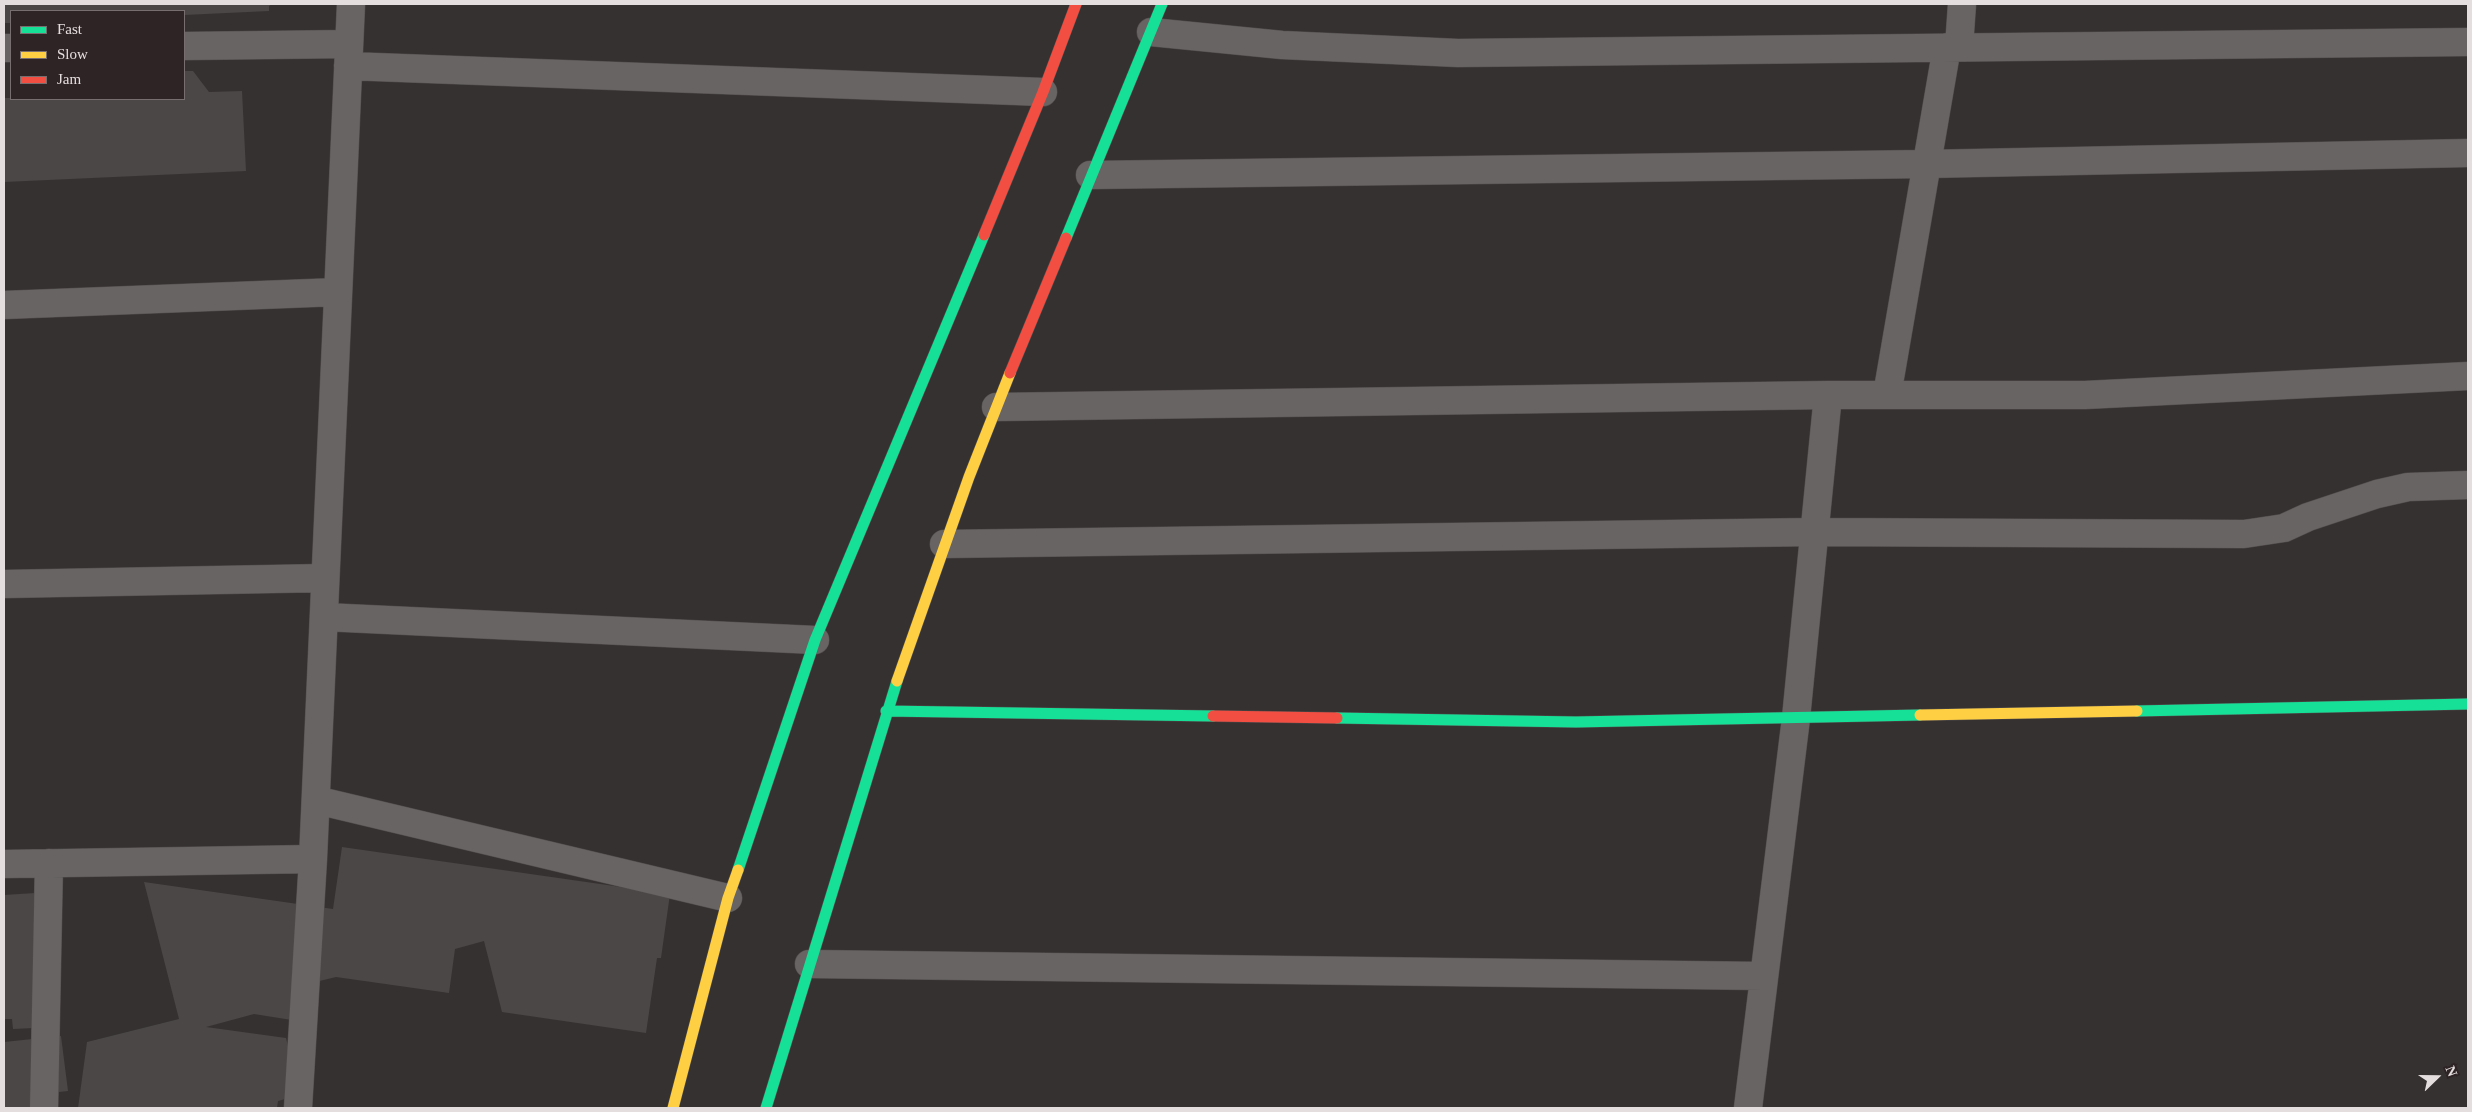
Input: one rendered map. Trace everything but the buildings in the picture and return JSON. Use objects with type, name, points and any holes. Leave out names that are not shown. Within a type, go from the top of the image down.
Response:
[{"type":"main road","points":[[672,1108],[728,898],[815,640],[1043,92],[1076,4]]},
{"type":"main road","points":[[766,1108],[886,711],[944,544],[996,407],[1162,4]]},
{"type":"main road","points":[[886,711],[1576,722],[2468,704]]},
{"type":"street","points":[[298,1108],[316,800],[351,4]]},
{"type":"street","points":[[1887,396],[1926,164],[1962,4]]},
{"type":"street","points":[[1151,32],[1282,45],[1458,53],[2468,42]]},
{"type":"street","points":[[185,46],[1043,92]]},
{"type":"street","points":[[1090,175],[1926,164],[2468,153]]},
{"type":"street","points":[[4,305],[338,292]]},
{"type":"street","points":[[996,407],[1828,395],[2086,395],[2468,376]]},
{"type":"street","points":[[1748,1108],[1796,718],[1828,395]]},
{"type":"street","points":[[944,544],[1814,532],[2267,532],[2284,528],[2308,517],[2378,494],[2427,485],[2468,485]]},
{"type":"street","points":[[4,584],[326,578]]},
{"type":"street","points":[[324,618],[815,640]]},
{"type":"street","points":[[316,800],[728,898]]},
{"type":"street","points":[[4,864],[313,859]]},
{"type":"street","points":[[44,1108],[49,863]]},
{"type":"street","points":[[809,964],[1764,976]]},
{"type":"traffic: fast","points":[[1066,238],[1162,4]]},
{"type":"traffic: fast","points":[[738,870],[815,640],[984,235]]},
{"type":"traffic: fast","points":[[766,1108],[897,681]]},
{"type":"traffic: fast","points":[[2137,711],[2468,704]]},
{"type":"traffic: fast","points":[[886,711],[1213,716]]},
{"type":"traffic: fast","points":[[1337,718],[1576,722],[1920,715]]},
{"type":"traffic: slow","points":[[897,681],[969,477],[1010,373]]},
{"type":"traffic: slow","points":[[1920,715],[2137,711]]},
{"type":"traffic: slow","points":[[673,1108],[728,898],[738,870]]},
{"type":"traffic: jam","points":[[984,235],[1043,92],[1076,4]]},
{"type":"traffic: jam","points":[[1010,373],[1066,238]]},
{"type":"traffic: jam","points":[[1213,716],[1337,718]]}]
